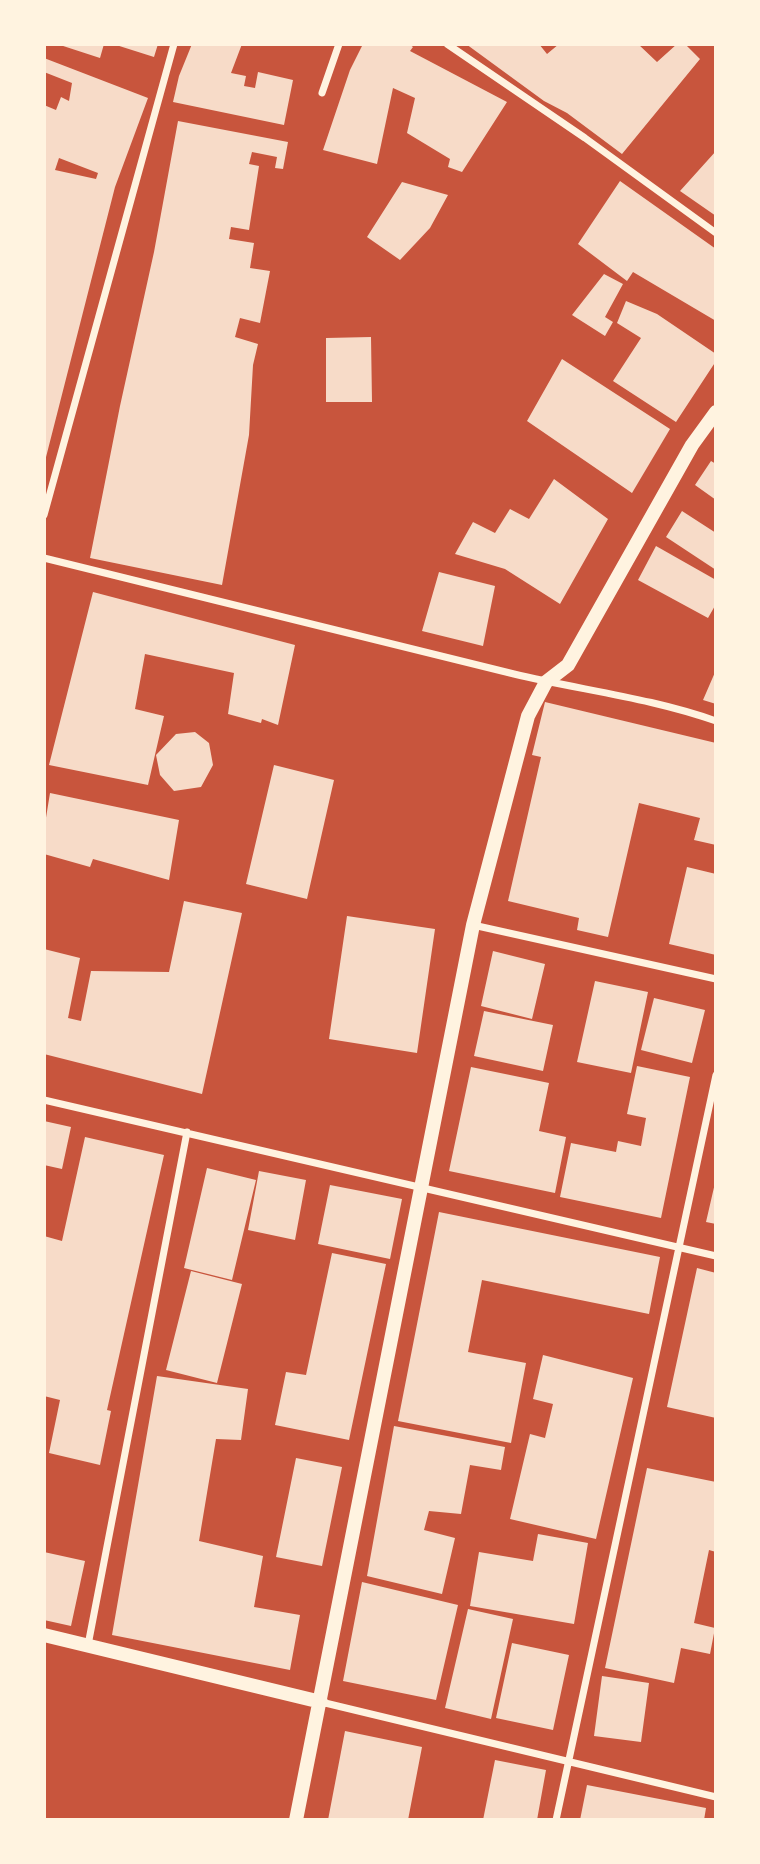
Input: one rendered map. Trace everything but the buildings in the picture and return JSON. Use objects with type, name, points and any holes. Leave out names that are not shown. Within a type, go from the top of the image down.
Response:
[{"type":"main road","points":[[296,1820],[473,925],[528,716],[546,682],[568,665],[692,445],[716,412]]},
{"type":"main road","points":[[44,1634],[321,1702]]},
{"type":"street","points":[[44,514],[174,44]]},
{"type":"street","points":[[321,93],[339,44]]},
{"type":"street","points":[[447,44],[585,138],[716,233]]},
{"type":"street","points":[[44,558],[546,682],[681,708],[716,721]]},
{"type":"street","points":[[473,925],[716,979]]},
{"type":"street","points":[[556,1820],[716,1075]]},
{"type":"street","points":[[44,1100],[716,1256]]},
{"type":"street","points":[[88,1645],[187,1132]]},
{"type":"street","points":[[321,1702],[716,1797]]}]
